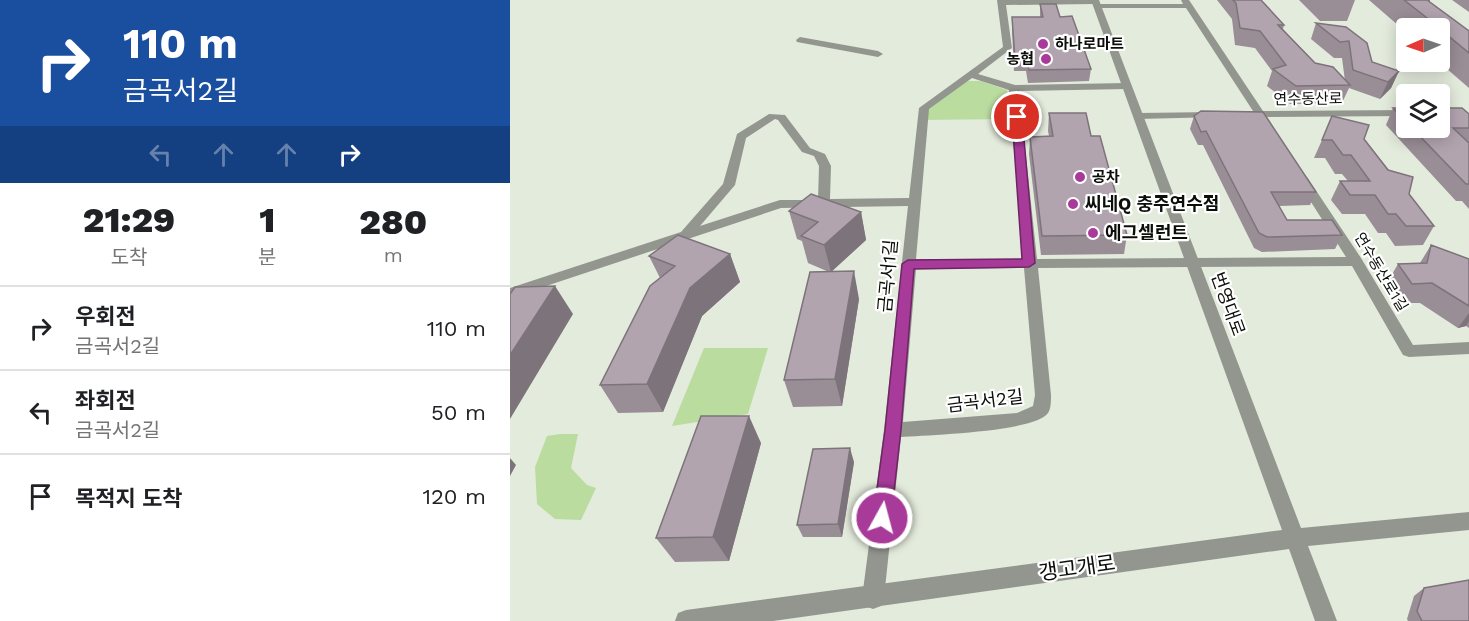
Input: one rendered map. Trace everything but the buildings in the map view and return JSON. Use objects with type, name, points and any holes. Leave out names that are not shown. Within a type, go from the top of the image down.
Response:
[{"type":"street","points":[[1001,1],[1187,3],[1278,142]]},
{"type":"street","name":"금곡서1길","points":[[873,598],[893,430],[924,108],[1008,48],[1001,1]]},
{"type":"street","name":"번영대로","points":[[1096,3],[1326,621]]},
{"type":"street","points":[[800,40],[878,54]]},
{"type":"street","points":[[971,75],[1014,88],[1127,86]]},
{"type":"street","name":"금곡서2길","points":[[893,430],[1017,420],[1030,417],[1041,410],[1043,395],[1014,88]]},
{"type":"street","name":"연수동산로","points":[[1138,116],[1396,113]]},
{"type":"street","points":[[685,235],[729,185],[741,136],[773,116],[781,117],[806,150],[819,154],[825,166],[824,203]]},
{"type":"street","name":"연수동산로1길","points":[[1298,172],[1356,261],[1409,351],[1469,348]]},
{"type":"street","points":[[510,293],[780,204],[914,202]]},
{"type":"street","points":[[908,264],[1356,261]]},
{"type":"street","name":"갱고개로","points":[[686,621],[873,598],[1295,538],[1469,520]]},
{"type":"green space","points":[[962,81],[981,81],[1007,90],[1009,119],[923,120],[924,108]]},
{"type":"green space","points":[[704,348],[768,348],[748,414],[672,426]]},
{"type":"green space","points":[[578,434],[571,468],[587,485],[596,488],[581,520],[555,519],[537,504],[535,467],[547,436]]},
{"type":"place","name":"하나로마트","points":[[1043,44]]},
{"type":"place","name":"농협","points":[[1046,59]]},
{"type":"place","name":"공차","points":[[1080,177]]},
{"type":"place","name":"씨네Q 충주연수점","points":[[1073,204]]},
{"type":"place","name":"에그셀런트","points":[[1093,233]]},
{"type":"route","points":[[882,518],[893,430],[908,264],[1029,263],[1017,117]]}]
